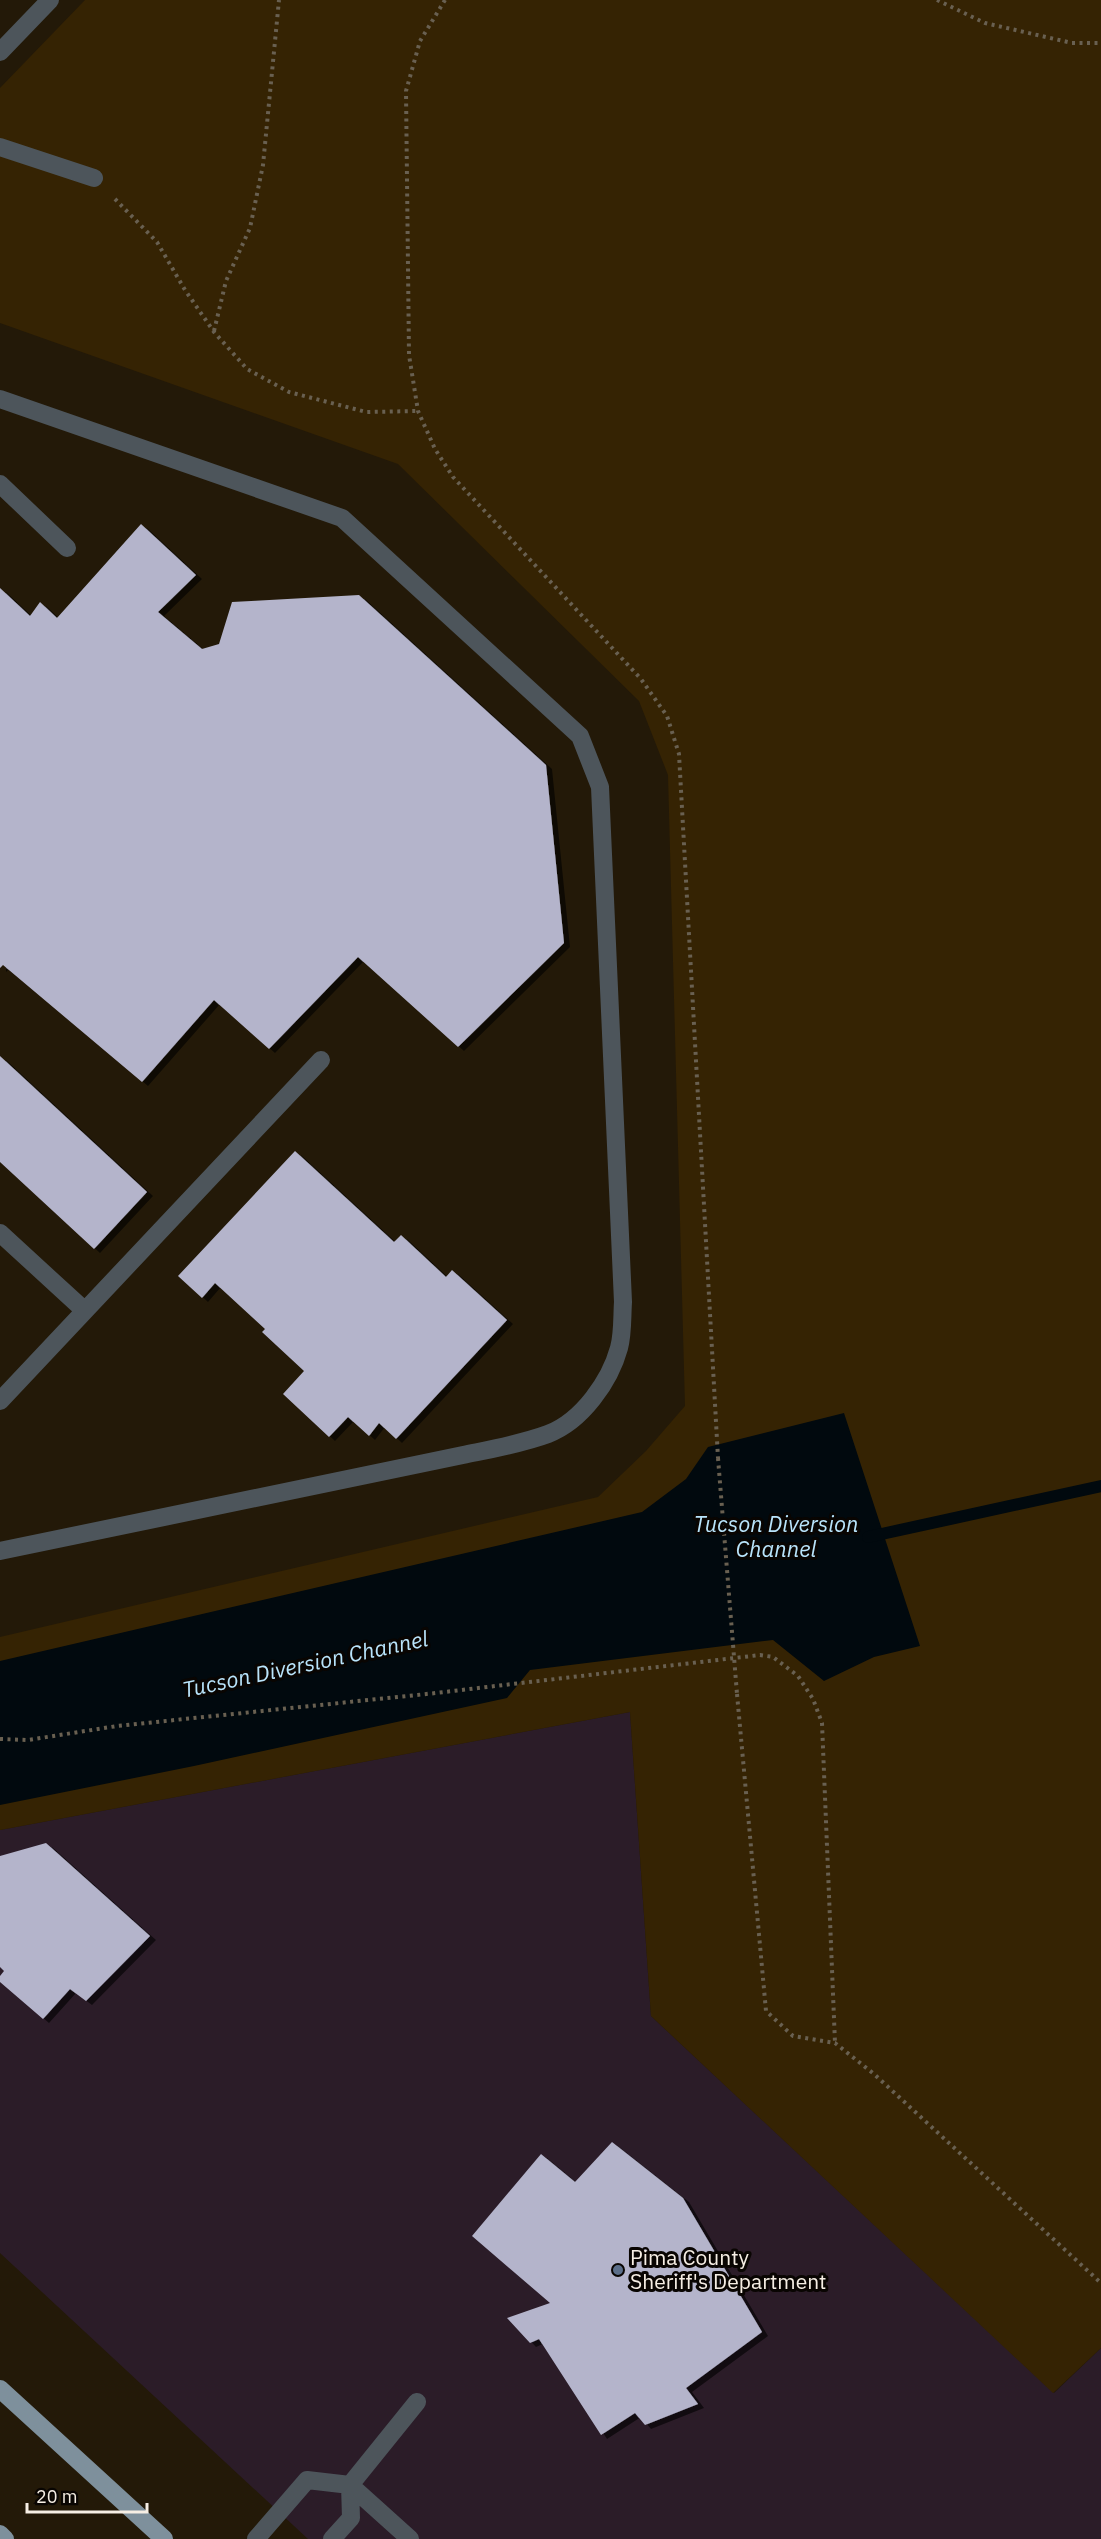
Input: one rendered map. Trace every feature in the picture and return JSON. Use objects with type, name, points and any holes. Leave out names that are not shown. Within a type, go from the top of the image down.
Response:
[{"type":"main road","points":[[0,2389],[164,2539]]},
{"type":"main road","points":[[0,2534],[5,2539]]},
{"type":"street","points":[[0,52],[50,0]]},
{"type":"street","points":[[0,147],[94,178]]},
{"type":"street","points":[[0,399],[342,518],[580,736],[600,787],[623,1302],[620,1347],[603,1385],[579,1413],[550,1433],[495,1448],[0,1551]]},
{"type":"street","points":[[0,484],[67,548]]},
{"type":"street","points":[[0,1401],[321,1060]]},
{"type":"street","points":[[0,1233],[84,1310]]},
{"type":"street","points":[[332,2539],[351,2518],[350,2485],[417,2402]]},
{"type":"street","points":[[256,2539],[307,2480],[350,2485],[410,2539]]},
{"type":"path","points":[[214,332],[226,281],[250,228],[263,165],[279,0]]},
{"type":"path","points":[[937,0],[986,23],[1072,43],[1101,43]]},
{"type":"path","points":[[94,178],[157,242],[185,290],[214,332],[247,369],[290,392],[366,412],[418,411]]},
{"type":"path","points":[[718,1458],[766,2011],[793,2036],[835,2043],[874,2074],[1101,2283]]},
{"type":"path","points":[[0,1739],[28,1740],[129,1725],[436,1693],[702,1660],[760,1655],[773,1657],[798,1676],[813,1699],[822,1723],[835,2043]]},
{"type":"shaded area","points":[[85,0],[1101,0],[1101,2348],[1053,2393],[651,2016],[630,1712],[0,1830],[0,1637],[598,1497],[646,1451],[685,1406],[668,775],[639,701],[398,464],[0,323],[0,88]]},
{"type":"shaded area","points":[[630,1712],[651,2016],[1054,2393],[1101,2348],[1101,2539],[308,2539],[0,2253],[0,1830]]},
{"type":"water","name":"Tucson Diversion Channel","points":[[844,1413],[920,1646],[874,1657],[824,1681],[773,1640],[530,1670],[507,1698],[194,1766],[0,1805],[0,1661],[642,1512],[686,1479],[708,1447]]},
{"type":"building","points":[[141,524],[196,575],[158,612],[202,649],[219,644],[232,602],[359,595],[546,765],[564,943],[458,1047],[358,957],[269,1049],[214,1000],[142,1082],[3,965],[0,968],[0,588],[30,616],[40,602],[57,618]]},
{"type":"building","points":[[0,1056],[147,1192],[94,1249],[0,1162]]},
{"type":"building","points":[[295,1151],[394,1242],[401,1235],[446,1277],[452,1270],[507,1320],[396,1439],[379,1423],[369,1436],[348,1417],[329,1437],[283,1394],[304,1371],[262,1332],[265,1329],[215,1283],[202,1298],[178,1276]]},
{"type":"building","points":[[46,1843],[150,1936],[86,2001],[70,1989],[43,2019],[0,1982],[0,1976],[4,1971],[0,1967],[0,1856]]},
{"type":"building","name":"Pima County Sheriff's Department","points":[[612,2142],[683,2198],[762,2332],[686,2388],[698,2404],[645,2425],[635,2413],[601,2435],[539,2339],[530,2343],[507,2318],[550,2303],[472,2236],[541,2154],[575,2182]]},
{"type":"waterway","name":"Tucson Diversion Channel","points":[[868,1537],[1101,1486]]},
{"type":"place","name":"Pima County Sheriff's Department","points":[[618,2270]]}]
